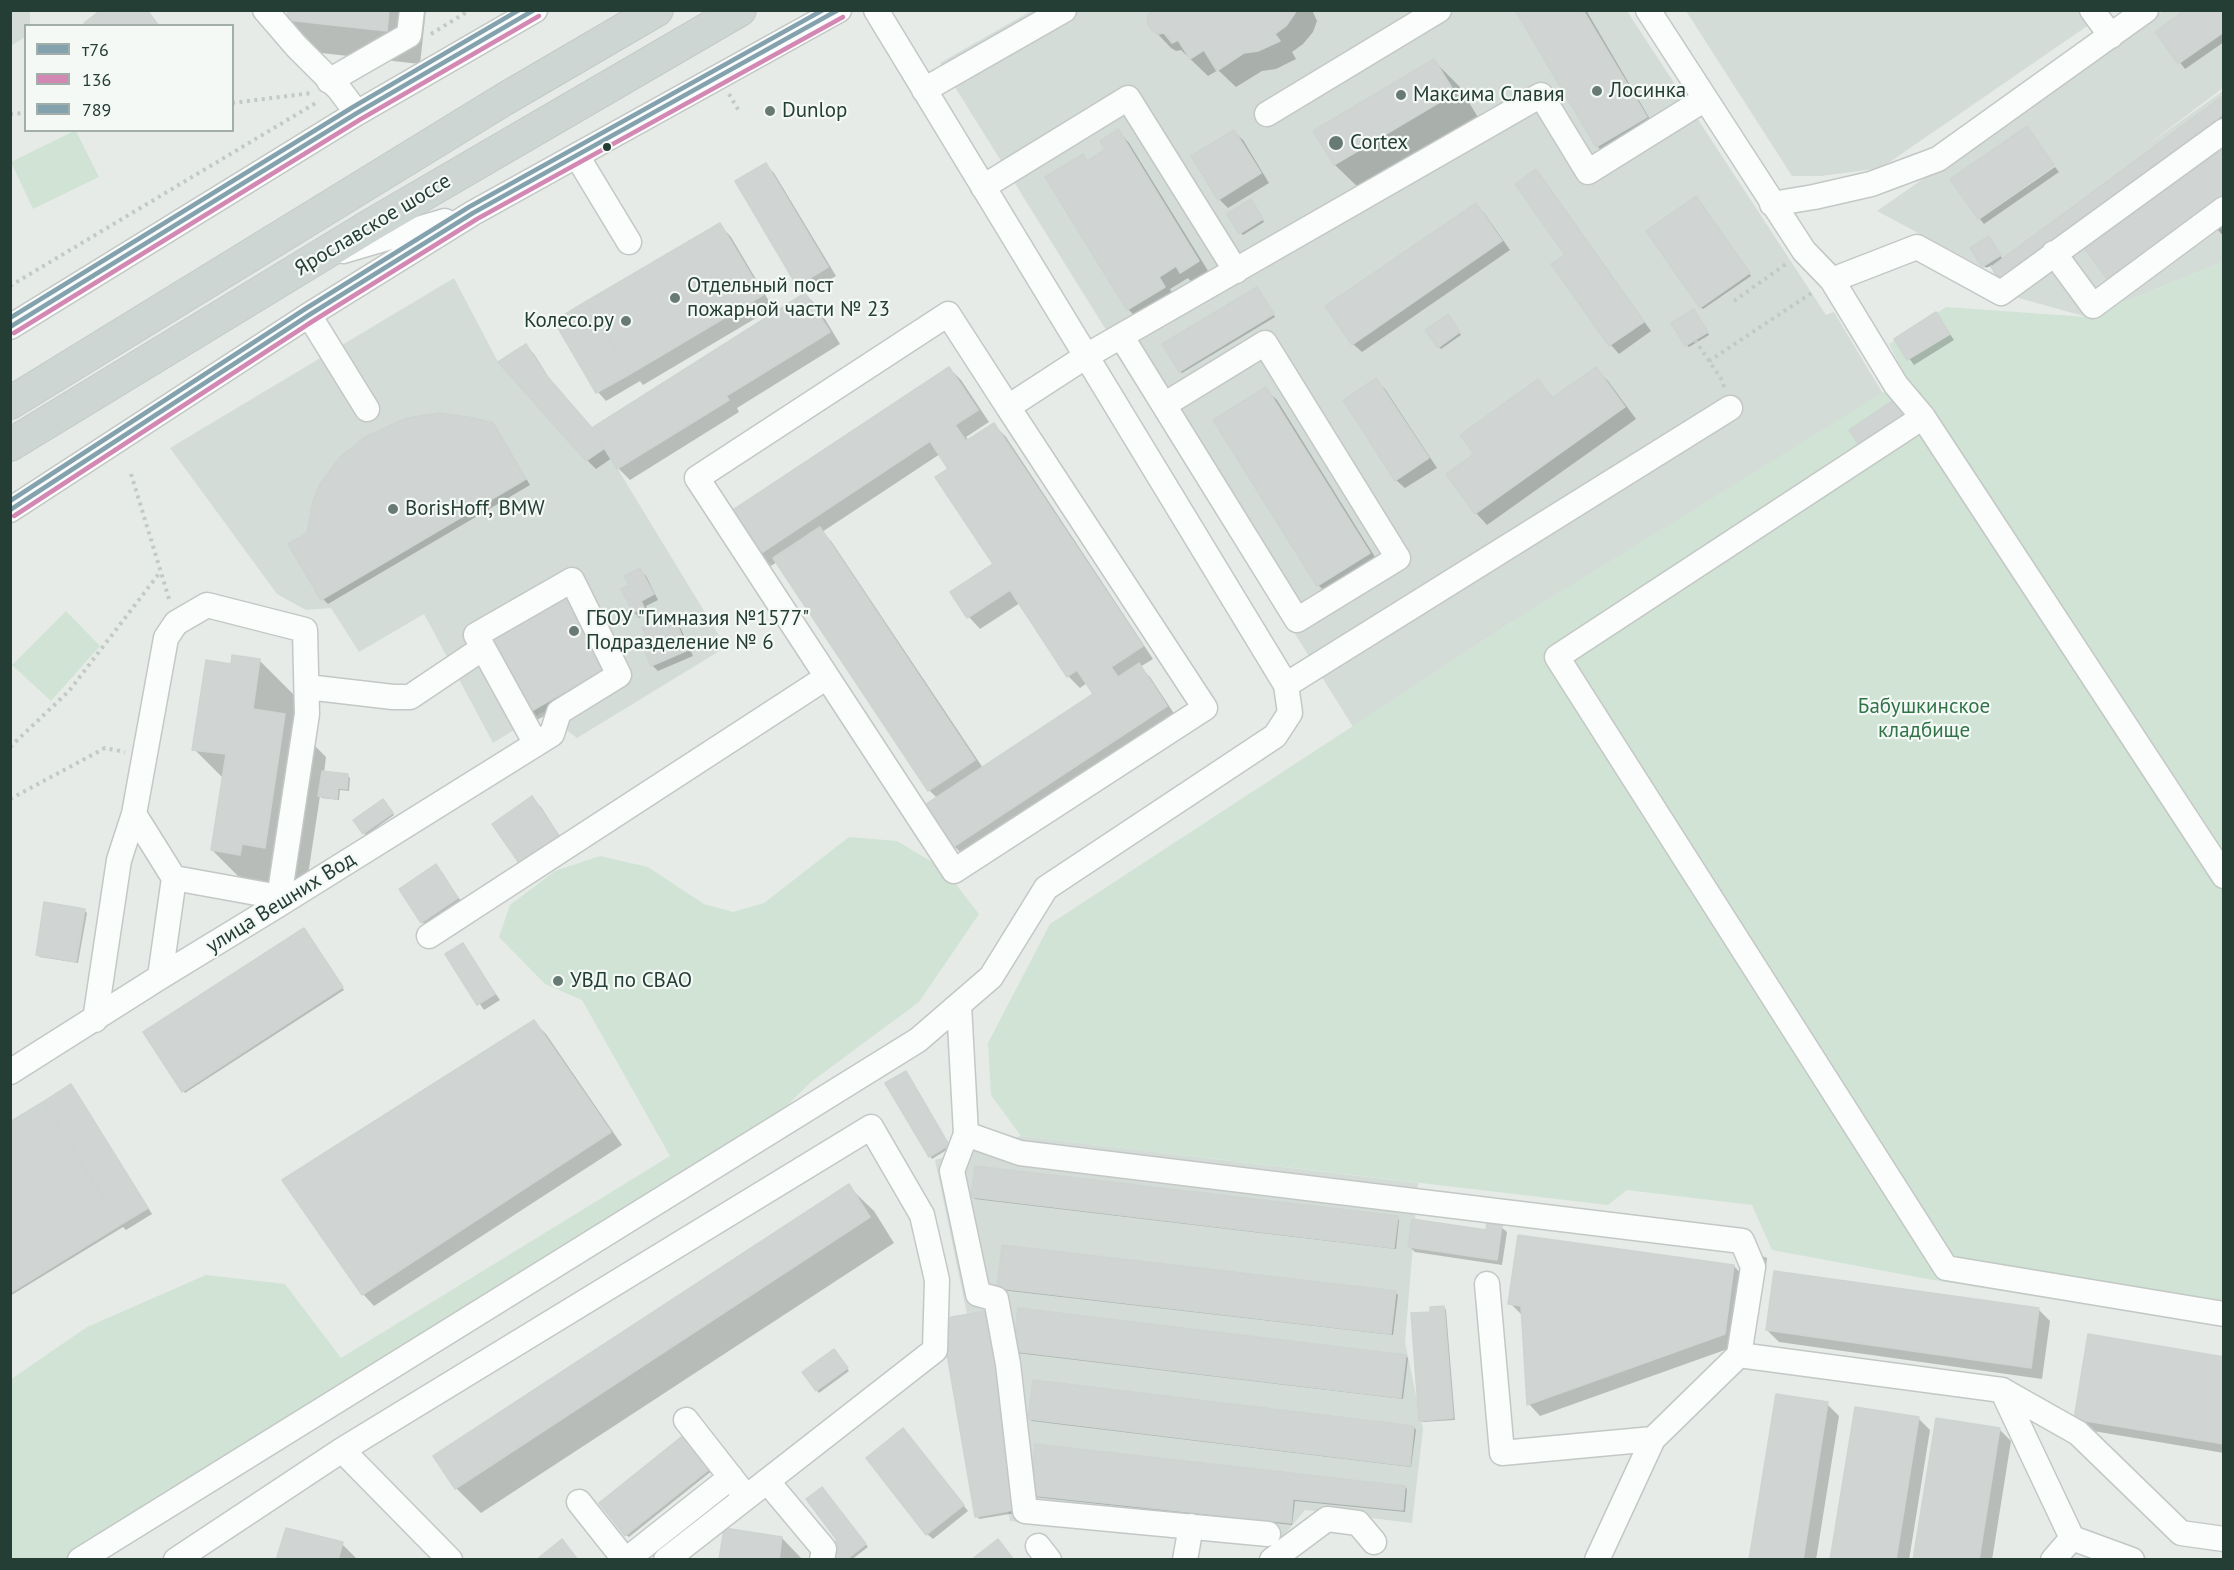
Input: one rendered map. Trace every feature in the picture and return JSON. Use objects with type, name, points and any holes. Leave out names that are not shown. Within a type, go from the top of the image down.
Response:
[{"type":"main road","name":"Ярославское шоссе","points":[[10,404],[503,100],[657,10]]},
{"type":"main road","name":"Ярославское шоссе","points":[[10,445],[381,219],[740,10]]},
{"type":"street","points":[[265,10],[357,113]]},
{"type":"street","points":[[334,85],[409,35],[412,10]]},
{"type":"street","points":[[10,327],[357,113],[535,10]]},
{"type":"street","points":[[10,510],[309,315],[473,213],[839,10]]},
{"type":"street","points":[[80,1560],[918,1040],[991,977],[1046,888],[1275,736],[1290,713],[1287,685],[876,10]]},
{"type":"street","points":[[924,90],[1064,10]]},
{"type":"street","points":[[1267,114],[1439,10]]},
{"type":"street","points":[[1648,10],[1772,204],[1804,251],[1832,280],[1896,385],[1923,417],[2223,876]]},
{"type":"street","points":[[2092,10],[2111,36]]},
{"type":"street","points":[[1772,204],[1814,197],[1871,183],[1938,159],[2146,10]]},
{"type":"street","points":[[1008,407],[1088,355],[1541,95],[1588,172],[1705,99]]},
{"type":"street","points":[[983,187],[1128,98],[1236,271]]},
{"type":"street","points":[[1832,280],[1917,248],[2001,293],[2223,131]]},
{"type":"street","points":[[577,156],[628,242]]},
{"type":"street","points":[[2054,253],[2093,306],[2223,209]]},
{"type":"street","points":[[317,258],[473,213]]},
{"type":"street","points":[[948,314],[1008,407],[1205,708],[954,871],[697,478],[948,314]]},
{"type":"street","points":[[309,315],[367,409]]},
{"type":"street","points":[[1121,336],[1297,620],[1398,558],[1265,343],[1164,405]]},
{"type":"street","points":[[1287,685],[1730,408]]},
{"type":"street","points":[[1923,417],[1557,657],[1946,1268],[2223,1314]]},
{"type":"street","points":[[572,580],[619,675],[559,712],[544,739],[483,648],[476,635],[572,580]]},
{"type":"street","points":[[95,1020],[119,860],[134,814],[166,638],[176,623],[207,605],[305,630],[307,714],[279,901],[174,878]]},
{"type":"street","points":[[307,687],[410,697],[483,648]]},
{"type":"street","points":[[429,936],[827,677]]},
{"type":"street","name":"улица Вешних Вод","points":[[10,1072],[279,901],[544,739]]},
{"type":"street","points":[[134,814],[174,878],[160,977]]},
{"type":"street","points":[[959,1005],[966,1134],[952,1171],[978,1294],[996,1299],[1008,1364],[1025,1511],[1268,1534]]},
{"type":"street","points":[[176,1560],[342,1450],[870,1127],[922,1215],[937,1280],[935,1350],[666,1560]]},
{"type":"street","points":[[966,1134],[1020,1153],[1742,1242],[1752,1268],[1739,1355],[1653,1439],[1597,1560]]},
{"type":"street","points":[[1487,1284],[1502,1453],[1653,1439]]},
{"type":"street","points":[[1739,1355],[2002,1390],[2078,1433],[2181,1533],[2223,1539]]},
{"type":"street","points":[[2002,1390],[2072,1538],[2132,1560]]},
{"type":"street","points":[[686,1420],[747,1497]]},
{"type":"street","points":[[342,1450],[450,1560]]},
{"type":"street","points":[[579,1502],[625,1560],[731,1477]]},
{"type":"street","points":[[767,1481],[824,1549],[822,1560]]},
{"type":"street","points":[[1272,1560],[1327,1519],[1359,1523],[1374,1542]]},
{"type":"street","points":[[1185,1560],[1191,1526]]},
{"type":"street","points":[[2053,1560],[2072,1538]]},
{"type":"path","points":[[430,35],[470,10]]},
{"type":"path","points":[[234,103],[334,85]]},
{"type":"path","points":[[10,286],[334,85]]},
{"type":"path","points":[[1734,301],[1804,251]]},
{"type":"path","points":[[1709,361],[1832,280]]},
{"type":"path","points":[[1695,340],[1722,380],[1730,408]]},
{"type":"path","points":[[131,474],[176,623]]},
{"type":"path","points":[[10,747],[69,691],[161,570]]},
{"type":"path","points":[[10,799],[105,748],[145,757]]},
{"type":"shaded area","points":[[10,11],[30,11],[30,24],[24,24],[24,38],[11,46]]},
{"type":"shaded area","points":[[1031,11],[1627,11],[1826,315],[1834,312],[1883,394],[1509,624],[1353,727],[940,63]]},
{"type":"shaded area","points":[[1686,11],[2109,11],[1881,168],[1821,176],[1792,176]]},
{"type":"shaded area","points":[[2163,11],[2223,11],[2223,88],[2146,146],[2223,91],[2223,262],[2087,317],[2001,293],[1991,267],[1982,267],[1877,211]]},
{"type":"shaded area","points":[[454,278],[498,362],[586,461],[605,448],[726,647],[577,738],[543,712],[493,743],[424,614],[359,652],[331,608],[306,610],[277,594],[170,448]]},
{"type":"shaded area","points":[[1021,1136],[1418,1183],[1405,1342],[1423,1429],[1412,1523],[1305,1510],[1275,1546],[1010,1521],[935,1160]]},
{"type":"green space","points":[[72,132],[76,132],[99,177],[33,209],[11,162]]},
{"type":"green space","name":"Бабушкинское кладбище","points":[[2223,262],[2223,1327],[1922,1278],[1772,1250],[1752,1205],[1627,1190],[1608,1205],[1021,1136],[991,1095],[988,1043],[1050,924],[1509,624],[1906,378],[1889,344],[1946,307],[2087,317]]},
{"type":"green space","points":[[66,611],[100,646],[51,701],[12,665]]},
{"type":"green space","points":[[849,837],[897,841],[944,869],[979,914],[919,1002],[811,1082],[763,1129],[75,1559],[11,1559],[10,1380],[87,1327],[206,1275],[285,1284],[341,1358],[670,1156],[582,1000],[545,984],[499,937],[510,905],[555,871],[600,856],[648,867],[704,904],[733,912],[764,903]]},
{"type":"building","points":[[101,10],[147,10],[158,24],[85,24]]},
{"type":"building","points":[[288,10],[389,10],[387,31],[287,20]]},
{"type":"building","points":[[1153,10],[1297,10],[1286,26],[1275,34],[1280,41],[1258,51],[1244,53],[1217,71],[1204,50],[1190,59],[1178,40],[1172,43],[1164,33],[1157,34],[1152,30],[1147,23],[1148,15]]},
{"type":"building","name":"Лосинка","points":[[1515,10],[1583,10],[1647,117],[1596,147]]},
{"type":"building","points":[[2185,10],[2224,10],[2224,32],[2178,64],[2155,32]]},
{"type":"building","points":[[1434,59],[1455,93],[1334,165],[1313,131]]},
{"type":"building","points":[[2224,95],[2224,114],[2000,279],[1991,267]]},
{"type":"building","points":[[2027,126],[2054,165],[1978,219],[1950,179]]},
{"type":"building","points":[[1118,129],[1199,261],[1180,273],[1176,266],[1159,277],[1165,287],[1127,310],[1045,177],[1083,154],[1087,161],[1105,149],[1100,141]]},
{"type":"building","points":[[1234,130],[1261,173],[1218,200],[1191,156]]},
{"type":"building","points":[[2224,143],[2224,198],[2109,282],[2083,246]]},
{"type":"building","points":[[766,163],[828,267],[797,286],[735,181]]},
{"type":"building","points":[[1536,169],[1586,240],[1565,255],[1515,184]]},
{"type":"building","points":[[1696,196],[1750,273],[1700,308],[1646,231]]},
{"type":"building","points":[[1251,199],[1263,219],[1239,234],[1227,214]]},
{"type":"building","points":[[1476,203],[1502,241],[1352,345],[1325,306]]},
{"type":"building","name":"Отдельный пост пожарной части № 23","points":[[720,223],[763,295],[630,374],[587,301]]},
{"type":"building","points":[[1989,236],[2001,255],[1982,267],[1970,248]]},
{"type":"building","points":[[1586,240],[1644,322],[1609,346],[1551,264]]},
{"type":"building","points":[[1257,287],[1274,314],[1179,372],[1162,344]]},
{"type":"building","points":[[805,293],[830,332],[726,396],[729,400],[617,469],[592,428]]},
{"type":"building","points":[[587,301],[630,374],[596,393],[554,321]]},
{"type":"building","points":[[1694,309],[1708,332],[1685,346],[1671,323]]},
{"type":"building","points":[[1936,312],[1950,334],[1907,360],[1894,339]]},
{"type":"building","points":[[1448,314],[1460,332],[1438,348],[1425,330]]},
{"type":"building","points":[[526,344],[546,375],[592,428],[605,448],[586,461],[498,362]]},
{"type":"building","points":[[949,367],[978,410],[955,425],[966,441],[994,423],[1143,646],[1111,667],[1118,677],[1139,663],[1167,706],[953,847],[925,805],[1093,694],[1077,670],[1067,677],[1010,590],[967,618],[950,592],[993,564],[935,477],[948,469],[930,441],[758,555],[730,512]]},
{"type":"building","points":[[1596,367],[1625,407],[1475,514],[1446,474],[1474,454],[1460,435],[1538,379],[1552,398]]},
{"type":"building","points":[[1376,378],[1429,458],[1395,481],[1343,400]]},
{"type":"building","points":[[1266,387],[1370,553],[1317,586],[1213,420]]},
{"type":"building","points":[[1895,399],[1907,417],[1861,448],[1849,430]]},
{"type":"building","name":"BorisHoff, BMW","points":[[439,413],[493,423],[526,479],[321,600],[288,544],[307,533],[313,500],[320,484],[340,457],[365,437],[407,418]]},
{"type":"building","points":[[820,527],[975,760],[928,791],[773,558]]},
{"type":"building","points":[[640,568],[654,594],[641,601],[644,607],[633,613],[621,589],[629,585],[624,576]]},
{"type":"building","points":[[568,594],[608,667],[528,713],[489,640]]},
{"type":"building","points":[[665,618],[668,625],[676,622],[688,650],[651,666],[640,639],[646,636],[642,628]]},
{"type":"building","points":[[232,655],[260,659],[253,709],[285,714],[265,848],[242,844],[240,855],[211,850],[226,754],[192,750],[206,660],[231,664]]},
{"type":"building","points":[[322,771],[348,774],[347,789],[338,788],[337,799],[318,796]]},
{"type":"building","points":[[532,796],[559,836],[519,863],[492,824]]},
{"type":"building","points":[[383,799],[393,813],[363,834],[353,820]]},
{"type":"building","points":[[436,864],[458,898],[421,923],[399,889]]},
{"type":"building","points":[[44,902],[85,909],[76,962],[36,955]]},
{"type":"building","points":[[304,928],[343,987],[182,1092],[143,1032]]},
{"type":"building","points":[[463,943],[495,994],[477,1005],[445,954]]},
{"type":"building","points":[[534,1020],[611,1132],[362,1295],[282,1180]]},
{"type":"building","points":[[906,1071],[949,1145],[929,1157],[885,1083]]},
{"type":"building","points":[[71,1084],[148,1208],[120,1225],[43,1102]]},
{"type":"building","points":[[43,1102],[120,1225],[10,1293],[10,1122]]},
{"type":"building","points":[[975,1166],[1398,1216],[1394,1248],[971,1197]]},
{"type":"building","points":[[849,1184],[870,1217],[455,1489],[433,1456]]},
{"type":"building","points":[[1412,1219],[1486,1230],[1487,1223],[1502,1225],[1497,1260],[1408,1247]]},
{"type":"building","points":[[1518,1235],[1734,1265],[1725,1334],[1527,1405],[1521,1306],[1508,1304]]},
{"type":"building","points":[[1002,1245],[1396,1291],[1391,1334],[997,1288]]},
{"type":"building","points":[[1774,1271],[2039,1308],[2031,1368],[1766,1330]]},
{"type":"building","points":[[1444,1306],[1453,1418],[1419,1421],[1411,1313],[1430,1312],[1430,1307]]},
{"type":"building","points":[[1018,1308],[1406,1355],[1401,1398],[1013,1351]]},
{"type":"building","points":[[986,1311],[1020,1509],[975,1517],[941,1319]]},
{"type":"building","points":[[2088,1334],[2224,1357],[2224,1444],[2074,1419]]},
{"type":"building","points":[[834,1349],[848,1368],[816,1391],[802,1372]]},
{"type":"building","points":[[1033,1380],[1414,1426],[1410,1466],[1028,1419]]},
{"type":"building","points":[[1776,1394],[1828,1402],[1803,1560],[1749,1560]]},
{"type":"building","points":[[1855,1407],[1919,1417],[1896,1560],[1830,1560]]},
{"type":"building","points":[[1936,1418],[2000,1428],[1979,1560],[1913,1560]]},
{"type":"building","points":[[903,1428],[964,1505],[926,1535],[866,1458]]},
{"type":"building","points":[[685,1434],[712,1467],[625,1536],[599,1503]]},
{"type":"building","points":[[1035,1444],[1405,1486],[1403,1510],[1293,1499],[1291,1523],[1030,1495]]},
{"type":"building","points":[[822,1487],[866,1544],[846,1560],[837,1560],[828,1547],[837,1540],[806,1499]]},
{"type":"building","points":[[286,1528],[343,1542],[338,1560],[276,1560]]},
{"type":"building","points":[[724,1528],[782,1537],[779,1560],[719,1560]]},
{"type":"building","points":[[562,1539],[578,1560],[536,1560]]},
{"type":"building","points":[[998,1539],[1014,1560],[971,1560]]},
{"type":"transit line","name":"789","points":[[10,318],[353,107],[519,10]]},
{"type":"transit line","name":"т76","points":[[10,327],[357,113],[534,10]]},
{"type":"transit line","name":"789","points":[[10,501],[305,309],[469,207],[823,10]]},
{"type":"transit line","name":"т76","points":[[10,510],[309,315],[473,213],[838,10]]},
{"type":"transit line","name":"136","points":[[14,333],[361,119],[539,16]]},
{"type":"transit line","name":"136","points":[[14,516],[313,321],[477,219],[843,17]]},
{"type":"place","name":"Лосинка","points":[[1597,91]]},
{"type":"place","name":"Максима Славия","points":[[1401,95]]},
{"type":"place","name":"Dunlop","points":[[770,111]]},
{"type":"place","name":"Cortex","points":[[1336,143]]},
{"type":"place","name":"Отдельный пост пожарной части № 23","points":[[675,298]]},
{"type":"place","name":"Колесо.ру","points":[[626,321]]},
{"type":"place","name":"BorisHoff, BMW","points":[[393,509]]},
{"type":"place","name":"ГБОУ \"Гимназия №1577\" Подразделение № 6","points":[[574,631]]},
{"type":"place","name":"УВД по СВАО","points":[[558,981]]}]
